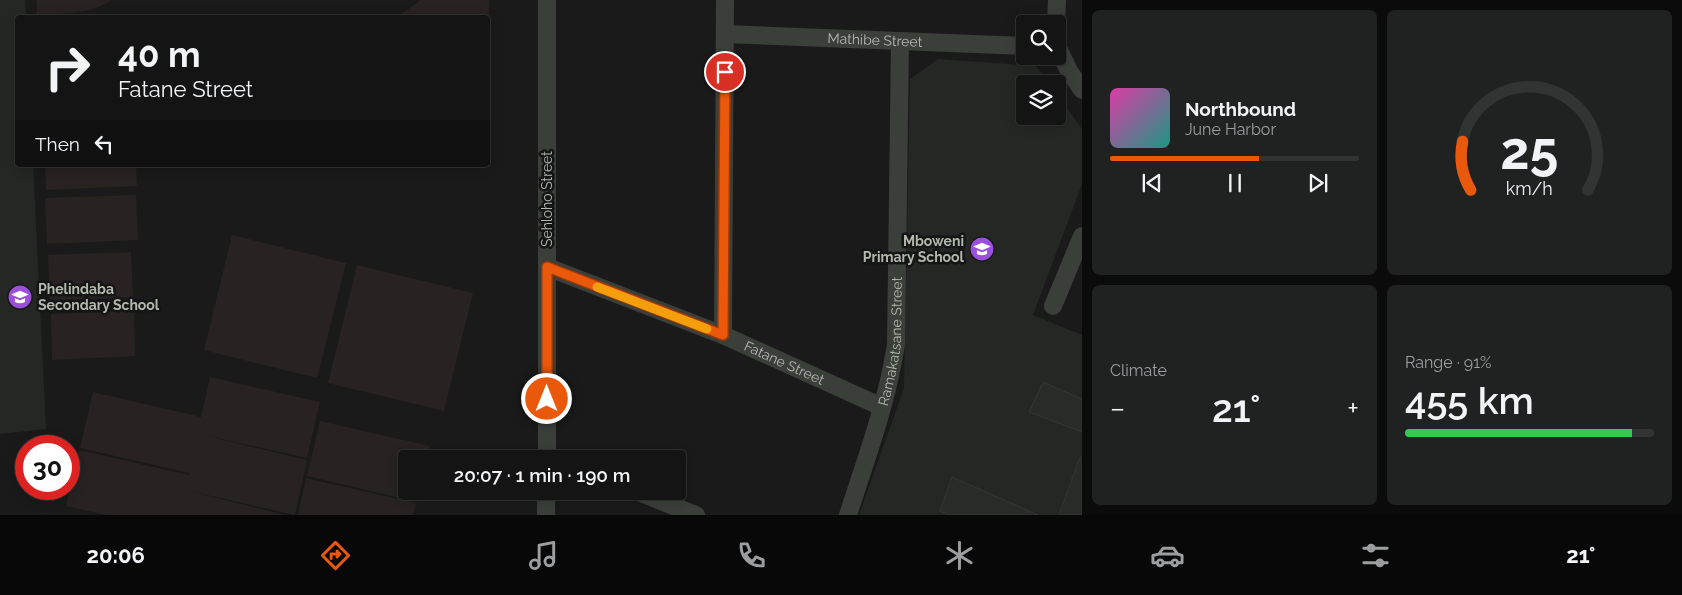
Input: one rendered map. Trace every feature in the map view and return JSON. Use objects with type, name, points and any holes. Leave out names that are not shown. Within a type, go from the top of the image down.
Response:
[{"type":"street","name":"Sehloho Street","points":[[547,0],[547,267],[550,450]]},
{"type":"street","points":[[723,335],[725,0]]},
{"type":"street","points":[[1056,15],[1057,0]]},
{"type":"street","name":"Mathibe Street","points":[[725,34],[1016,46]]},
{"type":"street","name":"Ramakatsane Street","points":[[848,515],[892,372],[896,344],[900,42]]},
{"type":"street","points":[[1066,65],[1082,90]]},
{"type":"street","points":[[1052,306],[1082,236]]},
{"type":"street","name":"Fatane Street","points":[[547,267],[723,335],[882,407]]},
{"type":"street","points":[[546,500],[546,515]]},
{"type":"street","points":[[658,500],[696,515]]},
{"type":"shaded area","name":"Phelindaba Secondary School","points":[[0,0],[25,0],[26,15],[15,15],[15,167],[33,167],[46,429],[0,434]]},
{"type":"shaded area","points":[[37,0],[112,0],[86,11],[37,15]]},
{"type":"shaded area","points":[[421,0],[489,0],[489,15],[400,15]]},
{"type":"shaded area","name":"Mboweni Primary School","points":[[938,59],[1036,66],[1042,75],[1016,75],[1016,125],[1066,125],[1066,106],[1082,129],[1082,184],[1033,315],[1082,335],[1082,515],[859,515],[904,388],[910,79]]},
{"type":"shaded area","points":[[45,167],[136,167],[137,186],[46,190]]},
{"type":"shaded area","points":[[136,195],[138,240],[47,244],[45,198]]},
{"type":"shaded area","points":[[232,235],[346,263],[317,378],[204,350]]},
{"type":"shaded area","points":[[131,252],[133,297],[50,301],[48,255]]},
{"type":"shaded area","points":[[357,265],[473,293],[444,411],[328,383]]},
{"type":"shaded area","points":[[134,311],[135,356],[52,360],[51,314]]},
{"type":"shaded area","points":[[210,377],[320,402],[307,458],[199,434],[307,460],[295,515],[185,490],[285,515],[106,515],[66,506],[67,500],[80,500],[80,450],[189,475],[189,473],[80,448],[93,392],[201,417]]},
{"type":"shaded area","points":[[320,421],[430,446],[429,450],[398,450],[398,498],[307,476]]},
{"type":"shaded area","points":[[306,478],[416,503],[413,515],[298,515]]},
{"type":"building","points":[[1043,382],[1082,399],[1082,432],[1029,412]]},
{"type":"building","points":[[1080,457],[1082,458],[1082,515],[1059,515]]},
{"type":"building","points":[[952,477],[1038,515],[950,515],[940,511]]},
{"type":"slow traffic","points":[[597,287],[707,329]]},
{"type":"place","name":"Mboweni Primary School","points":[[982,249]]},
{"type":"place","name":"Phelindaba Secondary School","points":[[20,297]]},
{"type":"route","points":[[547,399],[547,267],[723,335],[725,72]]}]
